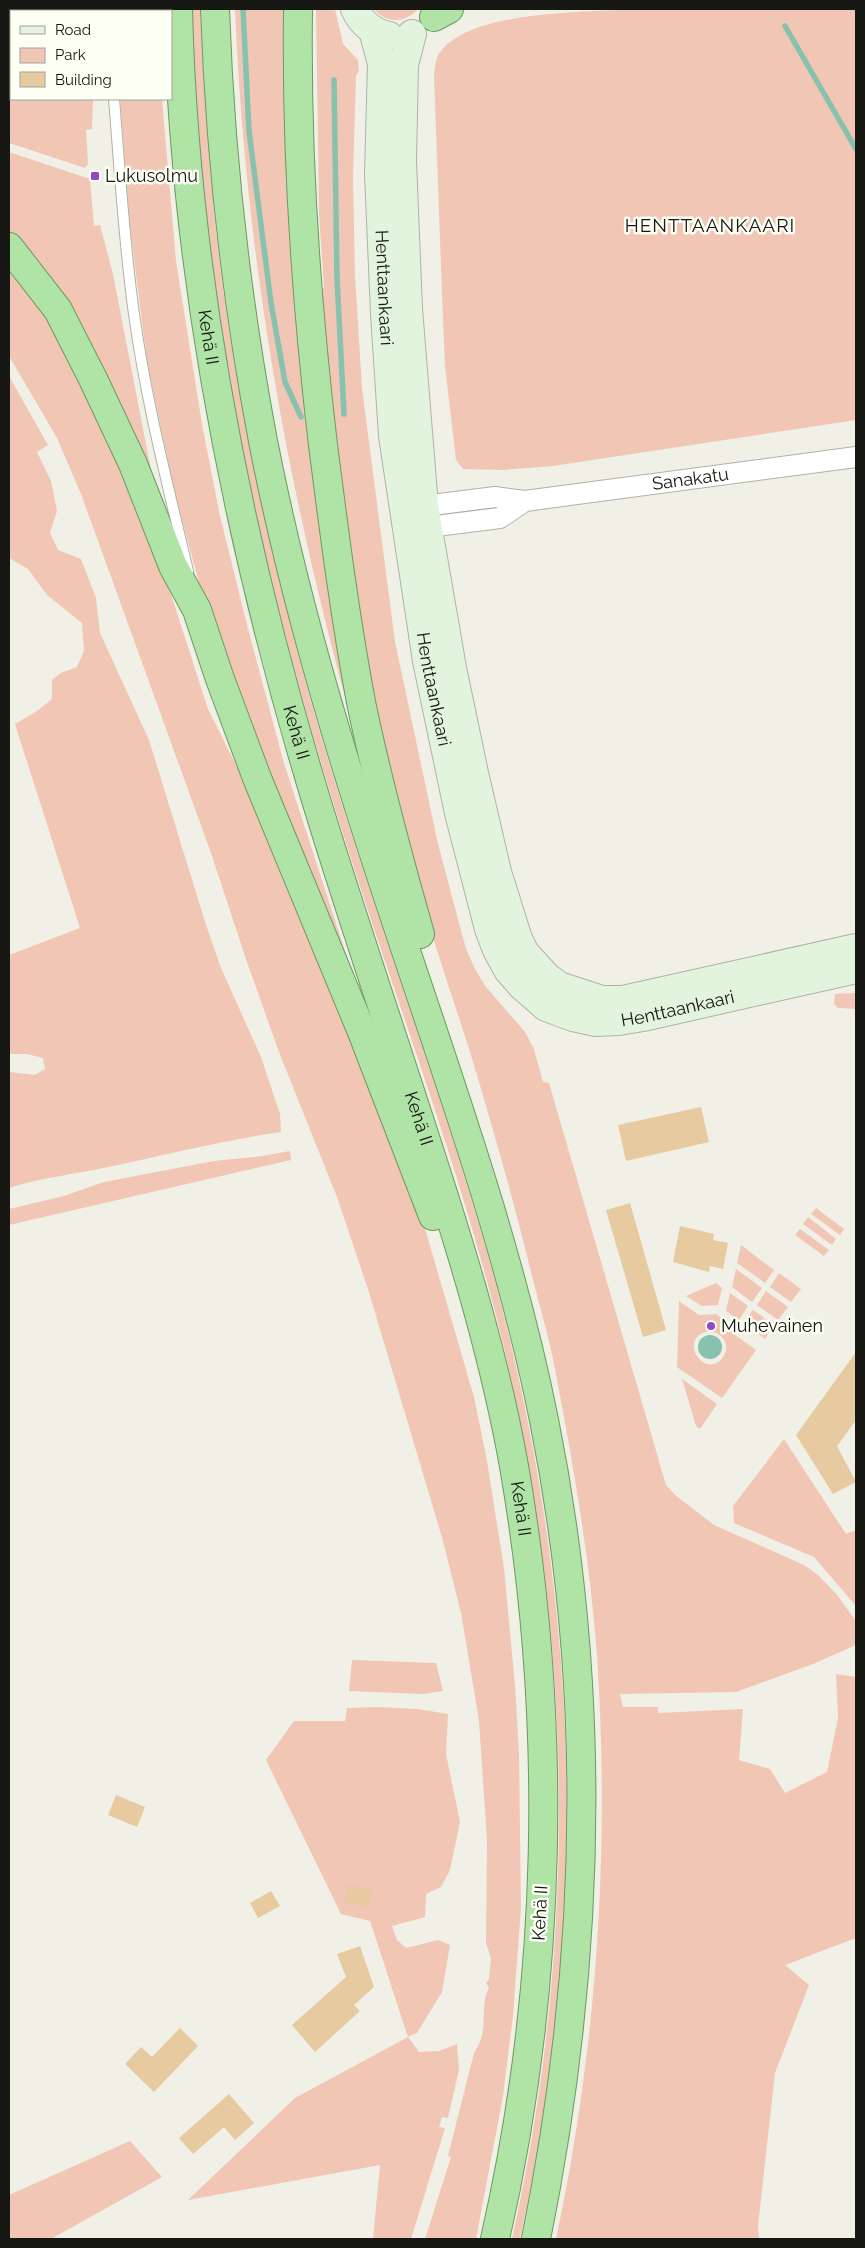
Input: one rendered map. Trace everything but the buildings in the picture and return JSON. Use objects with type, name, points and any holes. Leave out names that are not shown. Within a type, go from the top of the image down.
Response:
[{"type":"highway","name":"Kehä II","points":[[178,9],[189,192],[205,323],[240,517],[287,703],[325,830],[470,1276],[499,1398],[520,1510],[534,1613],[544,1789],[542,1914],[533,2011],[513,2153],[495,2239]]},
{"type":"highway","points":[[215,9],[226,170],[242,313],[264,444],[293,571],[325,693],[359,808],[499,1239],[534,1374],[545,1425],[563,1532],[575,1636],[582,1736],[581,1895],[571,2019],[552,2159],[536,2239]]},
{"type":"highway","points":[[298,9],[300,160],[307,288],[329,495],[348,624],[370,745],[395,848],[425,952],[420,992]]},
{"type":"highway","points":[[9,247],[58,310],[117,431],[174,566],[197,610],[220,679],[257,778],[362,1032],[435,1221],[470,1276]]},
{"type":"main road","points":[[355,9],[362,20],[373,30],[388,36],[412,34],[424,27],[440,11]]},
{"type":"main road","name":"Henttaankaari","points":[[373,30],[382,64],[379,174],[388,375],[393,436],[419,518],[497,872],[518,938],[525,953],[547,977],[559,986],[602,1000],[623,1000],[856,948]]},
{"type":"main road","name":"Henttaankaari","points":[[412,34],[404,65],[402,161],[427,661],[459,813],[489,929],[505,964],[522,986],[546,1007],[573,1018],[596,1022],[619,1021],[856,969]]},
{"type":"street","name":"Sanakatu","points":[[419,518],[495,497],[525,501],[856,456]]},
{"type":"lane","points":[[114,100],[124,238],[134,316],[154,426],[197,610]]},
{"type":"green space","points":[[192,9],[200,9],[212,189],[231,345],[269,536],[309,696],[328,761],[454,1144],[494,1276],[530,1434],[549,1549],[561,1664],[566,1779],[565,1894],[557,2009],[542,2124],[520,2239],[512,2239],[533,2133],[547,2027],[556,1920],[559,1813],[556,1706],[547,1599],[533,1493],[513,1387],[476,1243],[455,1172],[361,889],[308,719],[281,620],[257,519],[236,418],[219,317],[206,215],[197,112]]},
{"type":"green space","points":[[235,9],[289,9],[353,726],[329,638],[308,549],[273,371],[248,191]]},
{"type":"green space","points":[[316,9],[335,9],[343,44],[358,60],[353,178],[355,276],[362,388],[395,642],[438,844],[466,949],[486,987],[525,1032],[534,1049],[543,1082],[549,1083],[666,1485],[675,1495],[714,1525],[804,1565],[818,1575],[837,1595],[856,1621],[856,1645],[813,1664],[736,1692],[620,1694],[623,1707],[658,1707],[658,1713],[743,1709],[739,1760],[770,1769],[785,1793],[827,1772],[838,1718],[836,1674],[856,1677],[856,1938],[785,1965],[809,1985],[775,2073],[758,2226],[759,2239],[556,2239],[582,2094],[597,1948],[602,1802],[601,1728],[594,1619],[580,1512],[550,1345],[494,1134],[422,900],[402,825],[370,674],[357,598],[336,445],[322,291],[324,287],[319,213]]},
{"type":"green space","points":[[374,9],[418,9],[408,17],[396,20],[384,17]]},
{"type":"green space","points":[[633,9],[856,9],[856,420],[553,466],[503,470],[463,469],[456,460],[445,366],[434,77],[438,56],[456,38],[477,28],[503,21],[559,13]]},
{"type":"green space","points":[[9,85],[10,100],[93,100],[92,129],[86,130],[88,164],[85,168],[9,143]]},
{"type":"green space","points":[[120,100],[162,100],[176,261],[202,424],[220,516],[283,760],[357,988],[319,903],[204,600],[173,485],[147,362],[130,226]]},
{"type":"green space","points":[[9,152],[90,179],[94,226],[100,225],[113,274],[152,475],[39,267],[9,231]]},
{"type":"green space","points":[[9,265],[63,339],[84,379],[167,582],[208,709],[249,791],[317,955],[424,1225],[474,1397],[487,1461],[504,1568],[515,1686],[519,1753],[521,1908],[513,2016],[503,2096],[476,2239],[425,2239],[451,2157],[448,2156],[474,2053],[482,2036],[484,2003],[489,1988],[486,1983],[489,1979],[491,1958],[486,1943],[487,1840],[479,1721],[461,1613],[443,1541],[368,1289],[337,1197],[279,1052],[211,853],[81,494],[57,438],[9,356]]},
{"type":"green space","points":[[9,376],[48,445],[37,452],[51,481],[57,511],[50,533],[58,550],[81,559],[96,598],[100,633],[149,740],[206,925],[221,968],[261,1057],[280,1114],[281,1132],[218,1143],[9,1188],[9,1072],[35,1075],[45,1069],[43,1058],[27,1054],[9,1054],[9,955],[80,928],[15,724],[37,711],[52,699],[52,680],[61,673],[77,667],[84,651],[82,623],[47,595],[28,569],[9,558]]},
{"type":"green space","points":[[856,993],[856,1009],[838,1008],[834,1004],[835,994]]},
{"type":"green space","points":[[290,1151],[291,1160],[9,1225],[9,1209],[64,1196],[104,1182],[214,1161]]},
{"type":"green space","points":[[816,1208],[844,1229],[840,1235],[811,1214]]},
{"type":"green space","points":[[808,1217],[836,1239],[832,1245],[803,1224]]},
{"type":"green space","points":[[800,1229],[829,1250],[824,1256],[795,1235]]},
{"type":"green space","points":[[741,1245],[774,1270],[765,1283],[737,1263]]},
{"type":"green space","points":[[736,1269],[762,1288],[752,1302],[732,1287]]},
{"type":"green space","points":[[779,1273],[801,1289],[791,1302],[770,1287]]},
{"type":"green space","points":[[716,1283],[722,1288],[718,1305],[702,1306],[686,1296]]},
{"type":"green space","points":[[766,1291],[788,1307],[778,1320],[757,1305]]},
{"type":"green space","points":[[730,1293],[748,1306],[739,1320],[726,1311]]},
{"type":"green space","points":[[679,1301],[699,1315],[716,1314],[734,1327],[735,1335],[756,1350],[722,1398],[677,1367]],"holes":[[[710,1331],[724,1340],[726,1353],[716,1363],[708,1364],[697,1355],[694,1348],[695,1341],[700,1335]]]},
{"type":"green space","points":[[753,1310],[774,1325],[765,1339],[743,1323]]},
{"type":"green space","points":[[682,1379],[717,1404],[700,1429],[696,1426]]},
{"type":"green space","points":[[784,1439],[846,1534],[856,1530],[856,1606],[814,1557],[734,1523],[733,1506]]},
{"type":"green space","points":[[352,1660],[436,1663],[443,1691],[423,1694],[349,1691]]},
{"type":"green space","points":[[347,1708],[417,1709],[448,1714],[446,1754],[460,1822],[450,1870],[441,1887],[426,1894],[425,1917],[392,1926],[397,1940],[406,1948],[438,1940],[450,1945],[442,1992],[417,2033],[408,2037],[370,1921],[341,1914],[266,1760],[294,1721],[345,1721]]},
{"type":"green space","points":[[408,2037],[419,2052],[439,2051],[457,2044],[459,2070],[448,2118],[442,2117],[439,2127],[445,2128],[411,2239],[373,2239],[380,2165],[188,2200],[295,2098]]},
{"type":"green space","points":[[130,2141],[162,2177],[51,2239],[9,2239],[9,2195]]},
{"type":"shaded area","points":[[710,1335],[719,1338],[722,1347],[719,1356],[710,1359],[701,1356],[698,1347],[701,1338]]},
{"type":"waterway","points":[[243,9],[249,131],[271,303],[285,382],[301,417]]},
{"type":"waterway","points":[[785,26],[856,149]]},
{"type":"waterway","points":[[334,80],[337,278],[344,414]]},
{"type":"place","name":"Lukusolmu","points":[[95,176]]},
{"type":"place","name":"Muhevainen","points":[[711,1326]]},
{"type":"district","name":"HENTTAANKAARI","points":[[710,225]]}]
